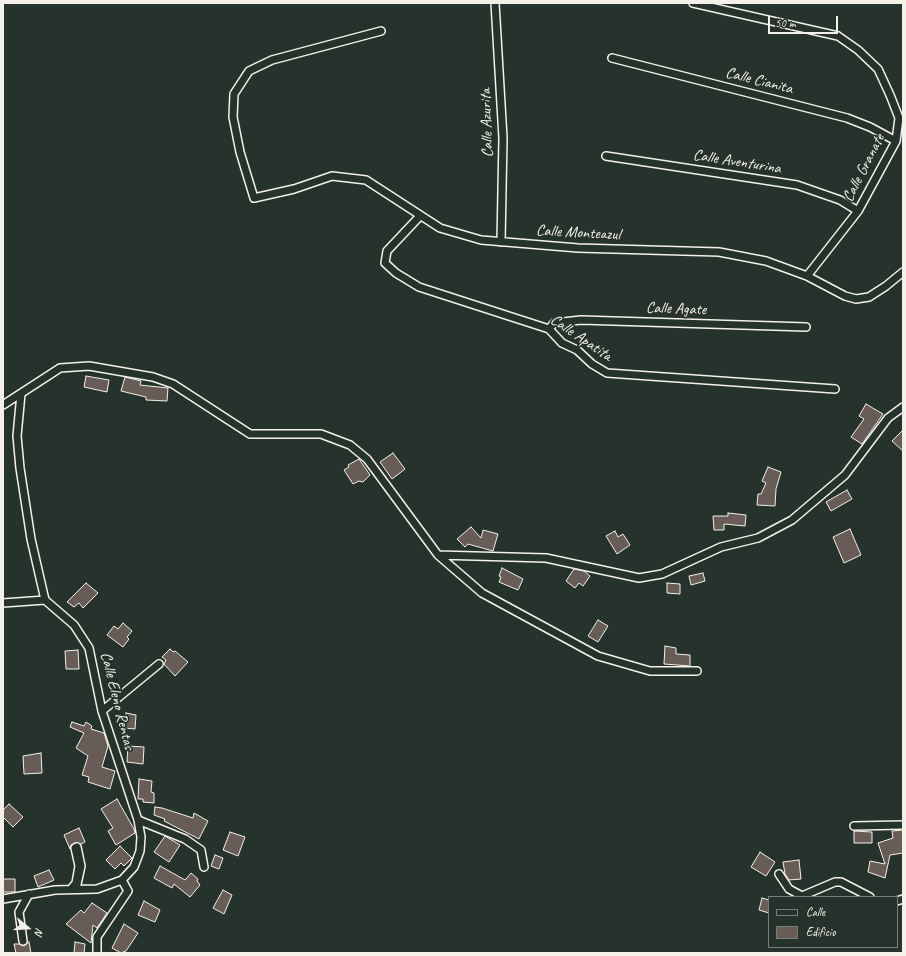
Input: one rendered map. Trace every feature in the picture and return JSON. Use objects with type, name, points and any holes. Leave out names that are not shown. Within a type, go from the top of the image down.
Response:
[{"type":"street","name":"Calle Azurita","points":[[495,3],[503,138],[501,242]]},
{"type":"street","name":"Calle Granate","points":[[693,3],[838,36],[858,50],[878,70],[890,94],[899,118],[896,141],[858,211],[807,276]]},
{"type":"street","name":"Calle Monteazul","points":[[381,31],[272,60],[248,71],[234,94],[233,117],[240,152],[254,198],[294,189],[332,176],[366,180],[440,228],[481,240],[578,248],[719,252],[766,261],[807,276],[845,296],[856,299],[869,297],[886,286],[903,272]]},
{"type":"street","name":"Calle Cianita","points":[[612,58],[847,118],[870,127],[896,141]]},
{"type":"street","name":"Calle Aventurina","points":[[606,156],[797,185],[840,200],[858,211]]},
{"type":"street","name":"Calle Apatita","points":[[420,216],[387,251],[385,263],[396,273],[419,287],[549,329],[562,342],[577,350],[592,364],[607,373],[835,389]]},
{"type":"street","name":"Calle Agate","points":[[549,329],[554,323],[581,320],[806,327]]},
{"type":"street","points":[[3,405],[60,368],[89,366],[153,377],[173,384],[250,434],[321,434],[350,445],[367,459],[438,554],[482,593],[598,656],[650,671],[697,671]]},
{"type":"street","points":[[3,603],[45,600],[31,539],[20,468],[17,436],[21,394]]},
{"type":"street","points":[[438,554],[546,558],[639,578],[662,574],[721,547],[758,538],[792,520],[845,475],[888,418],[903,407]]},
{"type":"street","name":"Calle Eleno Rentas","points":[[45,600],[74,626],[89,648],[102,711],[138,820],[141,837],[140,851],[134,867],[122,880]]},
{"type":"street","points":[[102,711],[159,664]]},
{"type":"street","points":[[138,820],[185,839],[201,850],[204,867]]},
{"type":"street","points":[[854,826],[903,825]]},
{"type":"street","points":[[73,889],[76,883],[79,866],[75,848],[77,847],[81,866],[73,889]]},
{"type":"street","points":[[779,874],[789,889],[802,896],[835,882],[841,882],[868,896]]},
{"type":"street","points":[[3,899],[55,890],[97,889],[122,880],[128,891],[97,937],[97,953]]},
{"type":"street","points":[[23,941],[19,912],[22,903],[29,894]]},
{"type":"building","points":[[86,376],[109,380],[107,392],[84,387]]},
{"type":"building","points":[[125,377],[141,381],[140,385],[168,388],[167,401],[146,400],[146,397],[121,391]]},
{"type":"building","points":[[866,404],[883,414],[862,444],[851,437],[864,419],[859,416]]},
{"type":"building","points":[[903,430],[903,451],[892,441]]},
{"type":"building","points":[[393,453],[405,469],[392,479],[380,462]]},
{"type":"building","points":[[359,459],[370,475],[363,482],[359,481],[353,484],[344,470],[349,467],[348,465]]},
{"type":"building","points":[[768,467],[781,472],[776,489],[775,506],[757,505],[758,494],[761,494],[766,483],[762,481]]},
{"type":"building","points":[[847,490],[852,499],[831,511],[826,502]]},
{"type":"building","points":[[728,513],[746,515],[745,526],[724,524],[724,530],[714,530],[713,516],[728,516]]},
{"type":"building","points":[[471,527],[481,538],[483,530],[498,534],[493,551],[468,544],[465,547],[457,539]]},
{"type":"building","points":[[850,529],[861,555],[844,563],[833,537]]},
{"type":"building","points":[[615,531],[618,537],[623,534],[630,545],[617,554],[606,536]]},
{"type":"building","points":[[502,568],[523,579],[518,590],[499,582],[501,577],[499,576]]},
{"type":"building","points":[[574,569],[584,571],[590,576],[583,586],[579,583],[575,588],[566,581]]},
{"type":"building","points":[[703,573],[705,581],[691,585],[689,576]]},
{"type":"building","points":[[86,583],[98,593],[83,608],[79,603],[74,607],[67,602]]},
{"type":"building","points":[[667,583],[680,584],[680,594],[667,593]]},
{"type":"building","points":[[598,620],[608,626],[598,642],[588,636]]},
{"type":"building","points":[[123,623],[132,631],[127,637],[129,639],[123,647],[107,635],[114,626],[118,629]]},
{"type":"building","points":[[665,646],[676,648],[676,654],[690,655],[690,666],[664,664]]},
{"type":"building","points":[[170,649],[173,652],[175,651],[188,662],[175,676],[164,664],[166,660],[162,657]]},
{"type":"building","points":[[78,650],[79,669],[66,669],[65,651]]},
{"type":"building","points":[[126,713],[136,715],[135,729],[124,728]]},
{"type":"building","points":[[72,722],[84,726],[86,722],[92,726],[91,729],[104,733],[108,746],[102,767],[115,771],[110,789],[88,782],[89,777],[82,775],[88,756],[76,748],[84,733],[70,727]]},
{"type":"building","points":[[128,746],[144,747],[143,764],[127,762]]},
{"type":"building","points":[[41,753],[42,773],[24,774],[23,756]]},
{"type":"building","points":[[139,779],[152,781],[151,792],[154,793],[154,803],[143,802],[143,799],[138,799]]},
{"type":"building","points":[[117,799],[135,833],[116,845],[108,831],[113,828],[101,809]]},
{"type":"building","points":[[9,804],[23,817],[13,827],[3,817],[3,810]]},
{"type":"building","points":[[155,807],[193,818],[194,813],[208,821],[199,839],[164,821],[165,819],[154,815]]},
{"type":"building","points":[[79,828],[85,842],[81,844],[75,843],[71,845],[70,849],[64,835]]},
{"type":"building","points":[[903,830],[903,853],[890,855],[885,878],[868,872],[870,861],[885,864],[878,843],[893,838],[892,831]]},
{"type":"building","points":[[854,831],[872,832],[872,843],[854,843]]},
{"type":"building","points":[[230,832],[245,837],[238,856],[223,850]]},
{"type":"building","points":[[165,836],[180,845],[169,862],[154,852]]},
{"type":"building","points":[[120,846],[132,858],[124,866],[121,863],[115,869],[106,860]]},
{"type":"building","points":[[760,852],[775,862],[766,876],[751,867]]},
{"type":"building","points":[[215,855],[223,858],[219,869],[211,866]]},
{"type":"building","points":[[799,860],[801,879],[789,880],[785,874],[783,862]]},
{"type":"building","points":[[160,866],[185,880],[191,873],[198,879],[197,881],[200,885],[190,897],[174,884],[172,888],[154,878]]},
{"type":"building","points":[[49,870],[54,880],[38,887],[34,876]]},
{"type":"building","points":[[3,879],[15,879],[15,892],[3,892]]},
{"type":"building","points":[[223,890],[232,895],[224,914],[213,908]]},
{"type":"building","points":[[762,898],[768,900],[768,913],[759,910]]},
{"type":"building","points":[[144,901],[160,910],[155,922],[138,915]]},
{"type":"building","points":[[92,903],[107,913],[97,928],[93,925],[91,943],[66,924],[81,910],[84,913]]},
{"type":"building","points":[[124,924],[138,933],[126,951],[121,953],[112,948]]},
{"type":"building","points":[[29,942],[31,953],[16,953],[14,944],[24,946]]},
{"type":"building","points":[[75,942],[85,944],[84,953],[74,953]]}]
